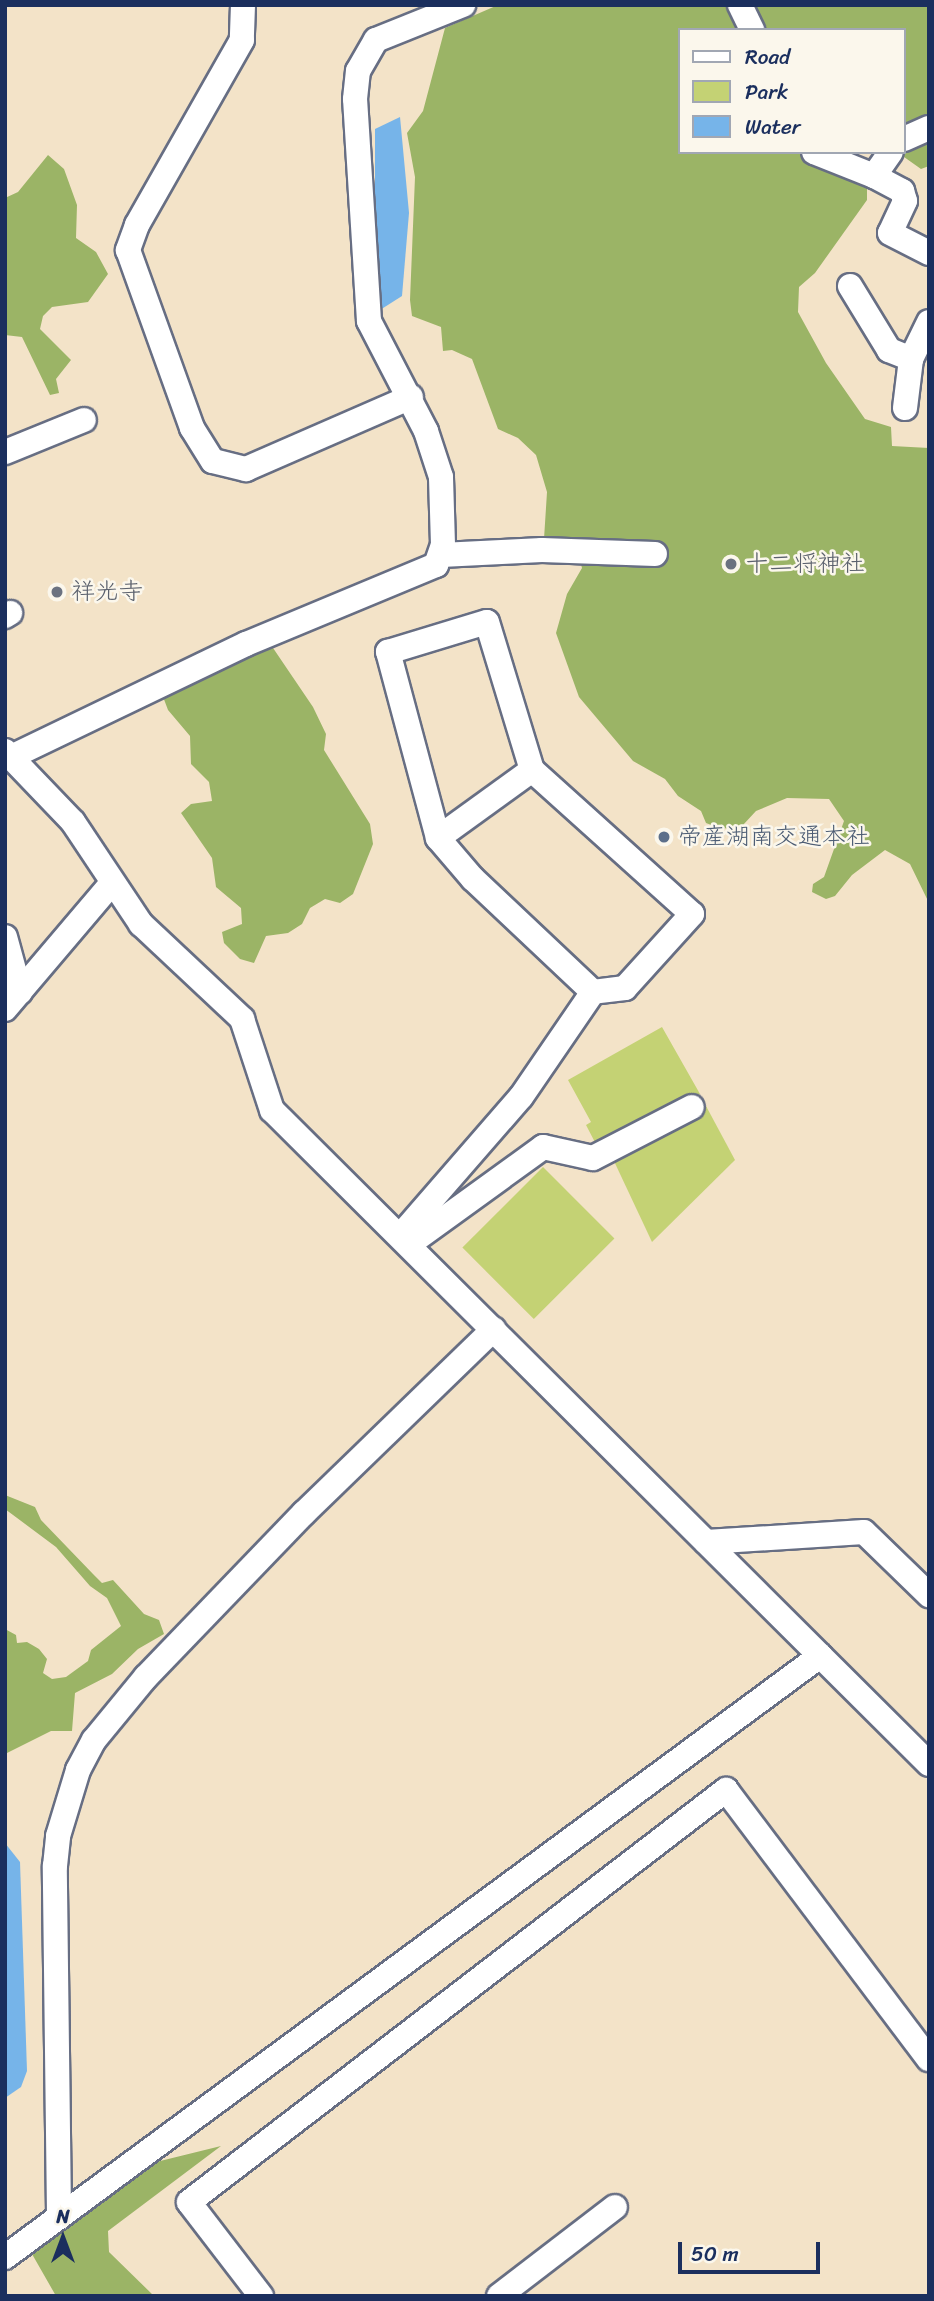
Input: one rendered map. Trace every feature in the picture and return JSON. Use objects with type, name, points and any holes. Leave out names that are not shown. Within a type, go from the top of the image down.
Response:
[{"type":"street","points":[[243,5],[242,40],[137,225],[128,250],[191,428],[213,461],[246,469],[411,397]]},
{"type":"street","points":[[463,5],[376,40],[358,71],[355,99],[369,321],[411,397],[441,477],[441,555],[436,565],[257,639],[8,754],[73,822],[141,925],[242,1019],[272,1110],[929,1764]]},
{"type":"street","points":[[740,5],[751,28]]},
{"type":"street","points":[[906,138],[929,128]]},
{"type":"street","points":[[819,154],[874,176],[902,191],[905,201],[890,233],[929,253]]},
{"type":"street","points":[[874,176],[890,154]]},
{"type":"street","points":[[850,286],[889,350],[911,359]]},
{"type":"street","points":[[905,408],[911,359],[929,322]]},
{"type":"street","points":[[5,452],[85,420]]},
{"type":"street","points":[[441,555],[542,550],[655,554]]},
{"type":"street","points":[[405,1241],[521,1097],[593,992],[625,988],[692,914],[532,769],[487,622],[388,652],[438,838],[473,879],[593,992]]},
{"type":"street","points":[[438,838],[532,769]]},
{"type":"street","points":[[12,1000],[112,883]]},
{"type":"street","points":[[5,937],[12,1000]]},
{"type":"street","points":[[405,1241],[543,1147],[593,1158],[692,1107]]},
{"type":"street","points":[[59,2214],[55,1866],[58,1836],[78,1770],[93,1740],[146,1677],[304,1513],[494,1329]]},
{"type":"street","points":[[706,1542],[864,1532],[929,1595]]},
{"type":"street","points":[[6,2257],[59,2214],[820,1656]]},
{"type":"street","points":[[261,2296],[189,2202],[726,1790],[929,2059]]},
{"type":"street","points":[[499,2296],[615,2207]]},
{"type":"green space","points":[[498,5],[929,5],[929,166],[921,169],[900,154],[906,154],[906,28],[678,28],[678,154],[855,154],[867,172],[867,200],[815,273],[799,287],[798,312],[826,363],[865,419],[891,427],[892,446],[929,448],[929,903],[910,864],[885,850],[852,875],[835,896],[826,899],[812,892],[813,884],[824,877],[844,821],[829,799],[787,798],[756,811],[743,825],[722,829],[706,823],[701,811],[678,796],[665,779],[633,761],[579,697],[556,633],[567,594],[582,568],[579,557],[544,539],[547,492],[536,455],[518,438],[498,429],[472,359],[452,350],[443,351],[441,327],[412,316],[410,300],[415,177],[407,133],[423,111],[445,28]]},
{"type":"green space","points":[[48,155],[64,169],[77,205],[76,238],[96,252],[108,274],[88,302],[52,307],[43,316],[40,329],[71,360],[56,379],[59,393],[50,395],[22,337],[5,335],[5,198],[18,192]]},
{"type":"green space","points":[[271,645],[313,707],[326,734],[324,750],[370,824],[373,844],[353,894],[340,903],[325,899],[310,908],[302,924],[288,933],[266,936],[254,963],[240,959],[224,943],[222,932],[242,924],[241,908],[216,887],[212,858],[181,813],[191,804],[212,801],[209,782],[191,764],[190,736],[168,710],[162,694]]},
{"type":"green space","points":[[662,1027],[700,1094],[599,1150],[586,1125],[591,1122],[568,1080]]},
{"type":"green space","points":[[706,1106],[735,1160],[652,1242],[613,1159]]},
{"type":"green space","points":[[543,1167],[614,1238],[534,1319],[462,1248]]},
{"type":"green space","points":[[5,1495],[35,1507],[41,1520],[102,1583],[113,1580],[144,1614],[159,1620],[164,1634],[138,1649],[112,1674],[75,1693],[72,1731],[51,1731],[5,1754],[5,1629],[16,1635],[17,1643],[27,1642],[39,1649],[47,1659],[43,1673],[52,1679],[66,1677],[88,1661],[91,1650],[121,1626],[107,1598],[90,1586],[56,1547],[5,1509]]},
{"type":"green space","points":[[221,2146],[108,2231],[109,2252],[154,2296],[56,2296],[32,2254],[148,2164]]},
{"type":"water","points":[[400,117],[409,213],[402,296],[380,310],[375,274],[375,129]]},
{"type":"water","points":[[5,1843],[20,1862],[27,2071],[21,2087],[5,2098]]},
{"type":"place","name":"十二将神社","points":[[731,564]]},
{"type":"place","name":"祥光寺","points":[[57,592]]},
{"type":"place","name":"帝産湖南交通本社","points":[[664,837]]}]
